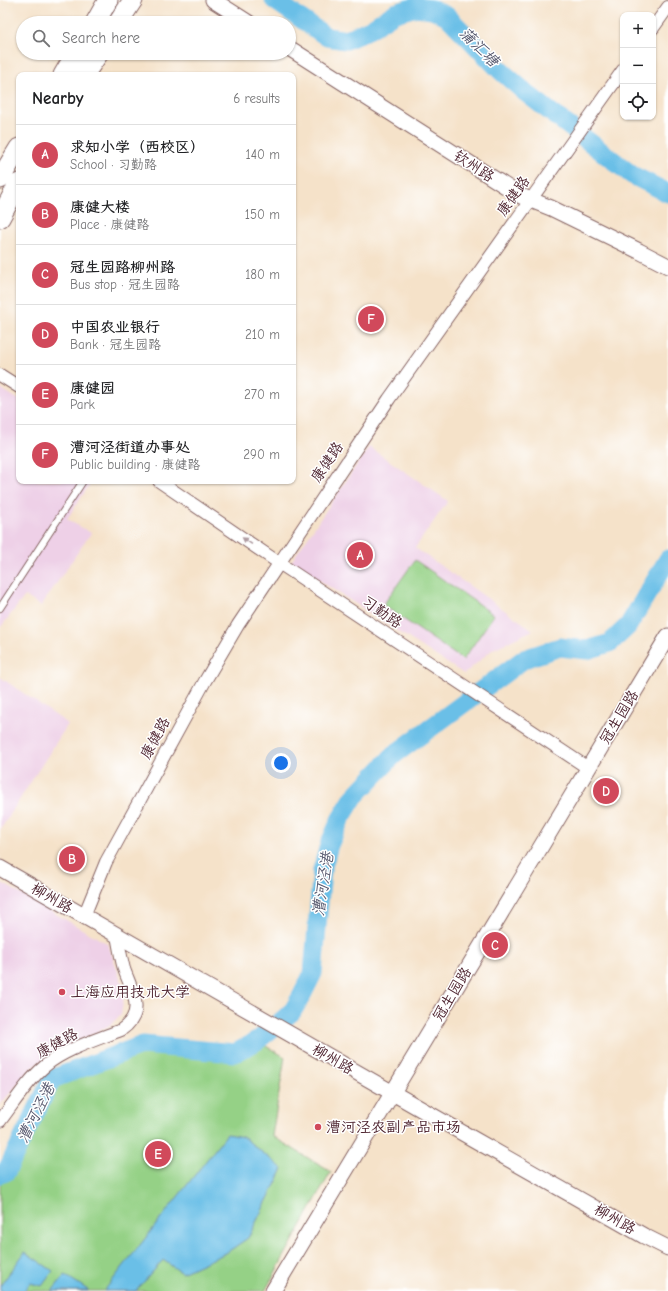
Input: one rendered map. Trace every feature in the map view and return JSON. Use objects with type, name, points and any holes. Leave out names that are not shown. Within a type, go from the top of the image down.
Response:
[{"type":"main road","points":[[98,16],[108,0]]},
{"type":"main road","points":[[123,16],[133,0]]},
{"type":"main road","points":[[65,72],[72,60]]},
{"type":"main road","points":[[86,72],[94,60]]},
{"type":"main road","points":[[0,179],[16,153]]},
{"type":"main road","points":[[0,218],[16,189]]},
{"type":"street","points":[[213,0],[238,16]]},
{"type":"street","points":[[656,24],[668,7]]},
{"type":"street","name":"钦州路","points":[[296,52],[512,191],[551,208],[668,266]]},
{"type":"street","name":"康健路","points":[[84,916],[106,862],[205,681],[238,625],[389,399],[620,74]]},
{"type":"street","points":[[0,375],[16,385]]},
{"type":"street","name":"习勤路","points":[[163,484],[279,563],[588,768]]},
{"type":"street","name":"冠生园路","points":[[273,1291],[668,636]]},
{"type":"street","name":"柳州路","points":[[0,868],[392,1093],[644,1236],[668,1248]]},
{"type":"street","name":"康健路","points":[[0,1121],[37,1073],[46,1065],[71,1051],[120,1030],[127,1026],[132,1019],[136,1003],[135,995],[124,967],[117,935]]},
{"type":"lane","points":[[0,608],[82,484]]},
{"type":"shaded area","points":[[0,388],[16,398],[16,484],[90,484],[67,519],[91,533],[41,606],[25,596],[0,628]]},
{"type":"shaded area","points":[[369,447],[448,501],[415,548],[533,630],[493,649],[464,674],[291,562]]},
{"type":"shaded area","points":[[0,677],[68,724],[0,830]]},
{"type":"shaded area","name":"上海应用技术大学","points":[[0,882],[108,944],[123,986],[124,997],[121,1014],[112,1024],[44,1059],[32,1067],[0,1105]]},
{"type":"green space","points":[[415,560],[494,615],[463,660],[383,605]]},
{"type":"green space","points":[[257,1041],[285,1057],[272,1136],[331,1172],[265,1291],[0,1291],[0,1174],[6,1172],[52,1079],[143,1045],[235,1053]]},
{"type":"water","points":[[227,1134],[243,1137],[283,1169],[248,1238],[226,1253],[182,1273],[163,1260],[136,1291],[104,1291]]},
{"type":"water","points":[[25,1252],[53,1271],[42,1286],[30,1283],[24,1291],[0,1291],[0,1286]]},
{"type":"water","points":[[65,1275],[88,1290],[88,1291],[52,1291]]},
{"type":"waterway","name":"蒲汇塘","points":[[274,0],[327,37],[346,40],[370,29],[395,13],[416,7],[432,9],[447,16],[501,71],[526,93],[632,175],[668,193]]},
{"type":"waterway","name":"漕河泾港","points":[[0,1174],[6,1172],[52,1079],[143,1045],[235,1053],[257,1041],[292,1012],[313,973],[322,870],[329,845],[340,820],[354,797],[395,754],[524,659],[560,647],[587,650],[610,643],[628,626],[668,559]]},
{"type":"place","name":"漕河泾街道办事处","points":[[371,319]]},
{"type":"place","name":"求知小学（西校区）","points":[[360,555]]},
{"type":"place","name":"中国农业银行","points":[[606,791]]},
{"type":"place","name":"康健大楼","points":[[72,859]]},
{"type":"place","name":"冠生园路柳州路","points":[[495,945]]},
{"type":"place","name":"上海应用技术大学","points":[[62,992]]},
{"type":"place","name":"漕河泾农副产品市场","points":[[318,1127]]},
{"type":"place","name":"康健园","points":[[158,1154]]}]
